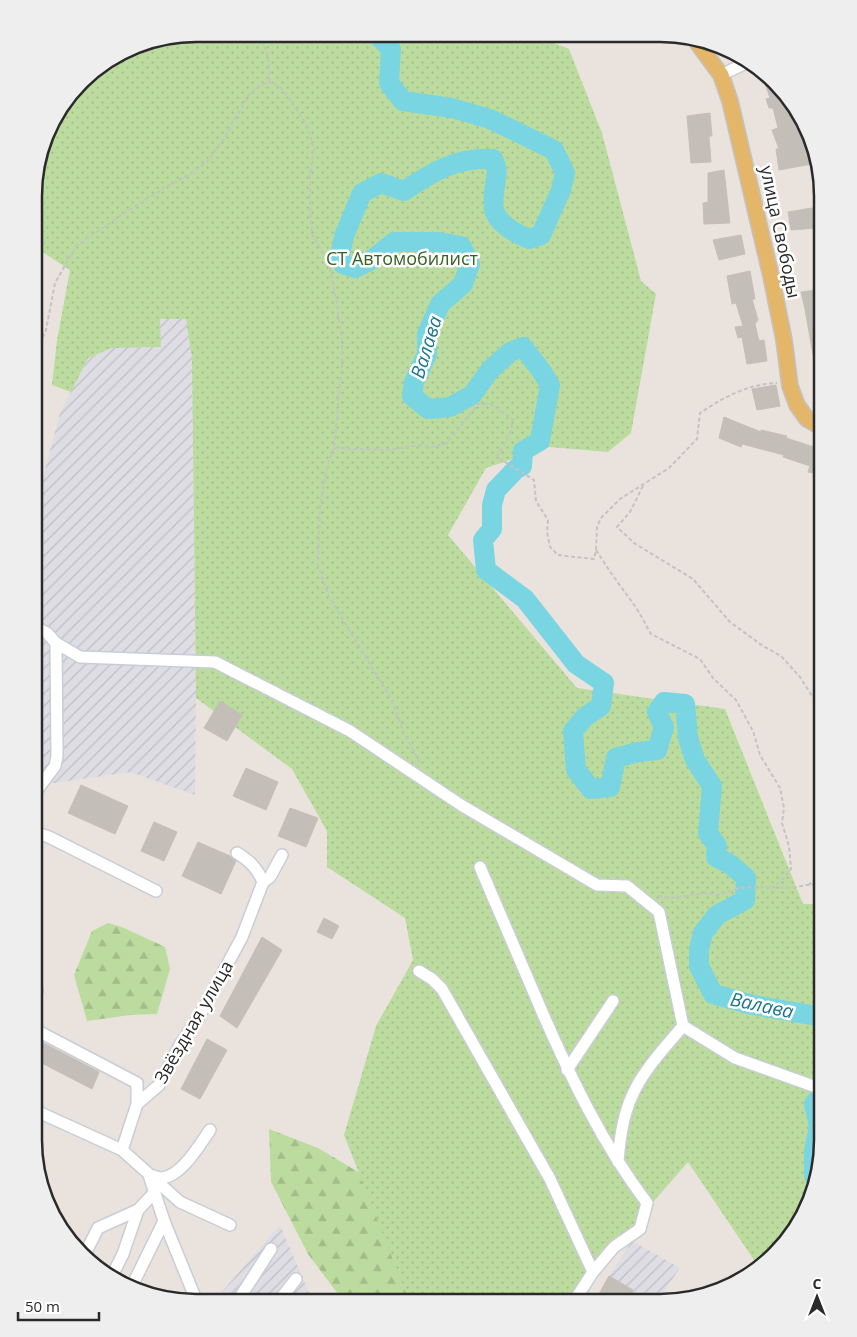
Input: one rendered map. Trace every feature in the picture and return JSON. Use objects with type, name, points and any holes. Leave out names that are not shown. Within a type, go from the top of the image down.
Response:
[{"type":"main road","name":"улица Свободы","points":[[701,48],[721,75],[738,131],[772,276],[790,383],[797,405],[807,419],[814,423]]},
{"type":"street","points":[[721,75],[741,65]]},
{"type":"street","points":[[42,630],[48,633],[56,642],[80,657],[215,662],[350,731],[461,805],[597,886],[627,886],[659,912],[684,1026],[735,1058],[814,1086]]},
{"type":"street","points":[[42,783],[55,766],[57,756],[56,642]]},
{"type":"street","points":[[42,835],[156,891]]},
{"type":"street","points":[[237,853],[250,861],[258,871],[263,882]]},
{"type":"street","name":"Звёздная улица","points":[[137,1104],[159,1085],[181,1042],[199,1017],[242,937],[263,882],[270,877],[282,855]]},
{"type":"street","points":[[480,867],[567,1070],[596,1126],[618,1162],[647,1203],[640,1229],[614,1247],[593,1272],[579,1294]]},
{"type":"street","points":[[419,971],[432,979],[442,989],[550,1179],[593,1272]]},
{"type":"street","points":[[567,1070],[613,1001]]},
{"type":"street","points":[[618,1162],[624,1118],[638,1084],[654,1061],[684,1026]]},
{"type":"street","points":[[42,1033],[137,1083],[137,1104],[122,1150]]},
{"type":"street","points":[[42,1114],[122,1150],[180,1202],[230,1225]]},
{"type":"street","points":[[149,1175],[163,1178],[174,1173],[190,1158],[210,1130]]},
{"type":"street","points":[[149,1175],[164,1221],[194,1294]]},
{"type":"street","points":[[88,1249],[98,1228],[138,1210],[154,1193]]},
{"type":"street","points":[[115,1271],[123,1254],[138,1210]]},
{"type":"street","points":[[134,1281],[164,1221]]},
{"type":"street","points":[[242,1294],[271,1249]]},
{"type":"street","points":[[284,1294],[296,1279]]},
{"type":"path","points":[[263,43],[269,57],[269,82]]},
{"type":"path","points":[[42,339],[46,330],[55,283],[76,246],[133,207],[192,173],[207,162],[225,137],[248,96],[258,87],[269,82],[279,86],[291,101],[310,135],[314,149],[310,175],[312,234],[328,264],[337,303],[342,343],[342,365],[334,448],[328,466],[320,507],[318,565],[329,597],[392,700],[404,733],[423,769]]},
{"type":"path","points":[[334,448],[387,450],[419,445],[432,447],[447,443],[478,404],[490,404],[513,420],[510,434],[497,457],[534,480],[536,501],[548,520],[546,532],[550,548],[558,555],[594,559],[596,527],[601,518],[620,499],[669,468],[697,439],[700,413],[722,399],[753,386],[769,383],[790,383]]},
{"type":"path","points":[[644,484],[630,512],[617,527],[634,543],[693,579],[730,622],[763,646],[781,656],[800,677],[814,699]]},
{"type":"path","points":[[596,550],[637,609],[651,634],[700,659],[713,678],[736,700],[753,731],[760,755],[780,788],[784,808],[782,823],[789,846],[791,869],[772,888]]},
{"type":"path","points":[[808,885],[814,881]]},
{"type":"path","points":[[653,892],[659,897],[669,898],[707,894],[717,895],[740,888],[792,888],[814,885]]},
{"type":"shaded area","points":[[159,319],[186,319],[192,359],[196,698],[195,795],[130,772],[42,785],[42,481],[60,413],[88,358],[112,348],[161,347]]},
{"type":"shaded area","points":[[280,1225],[310,1294],[220,1294]]},
{"type":"shaded area","points":[[632,1241],[680,1268],[662,1294],[599,1294]]},
{"type":"green space","name":"СТ Автомобилист","points":[[552,42],[569,49],[602,133],[641,281],[656,294],[631,433],[608,452],[549,447],[486,468],[448,535],[577,688],[725,709],[803,904],[814,904],[814,1150],[812,1170],[799,1208],[788,1226],[776,1242],[755,1262],[688,1162],[607,1255],[583,1294],[406,1294],[344,1135],[376,1026],[413,960],[405,918],[327,867],[327,831],[292,769],[196,698],[192,359],[186,319],[160,319],[161,347],[112,348],[88,358],[71,392],[52,385],[57,340],[70,270],[42,252],[42,197],[44,177],[51,147],[63,120],[81,95],[111,69],[138,54],[167,45],[187,43]]},
{"type":"green space","points":[[108,923],[122,927],[165,947],[170,969],[157,1014],[130,1015],[87,1021],[74,975],[92,931]]},
{"type":"green space","points":[[269,1129],[318,1148],[392,1192],[436,1294],[338,1294],[308,1254],[271,1182]]},
{"type":"building","points":[[765,85],[783,103],[794,120],[803,138],[811,164],[779,170],[776,149],[779,149],[772,130],[778,128],[773,108],[769,108],[766,99],[770,98]]},
{"type":"building","points":[[710,113],[712,136],[709,136],[711,162],[691,163],[687,116]]},
{"type":"building","points":[[724,170],[730,223],[704,224],[703,203],[708,202],[708,173]]},
{"type":"building","points":[[812,208],[814,228],[791,230],[788,212]]},
{"type":"building","points":[[741,235],[745,254],[719,260],[713,240]]},
{"type":"building","points":[[750,271],[755,299],[752,299],[758,320],[755,324],[759,341],[764,340],[767,361],[747,364],[742,337],[738,338],[735,327],[743,326],[736,303],[732,304],[727,276]]},
{"type":"building","points":[[814,290],[813,355],[805,309],[801,292]]},
{"type":"building","points":[[776,385],[780,406],[757,410],[752,389]]},
{"type":"building","points":[[724,417],[761,432],[761,430],[787,436],[786,438],[814,447],[814,473],[808,472],[810,466],[783,457],[784,455],[742,444],[741,447],[719,438]]},
{"type":"building","points":[[220,701],[242,715],[227,741],[204,728]]},
{"type":"building","points":[[246,768],[278,782],[266,810],[233,796]]},
{"type":"building","points":[[81,785],[128,806],[115,834],[68,813]]},
{"type":"building","points":[[290,808],[318,818],[306,847],[278,836]]},
{"type":"building","points":[[154,822],[177,832],[164,861],[141,851]]},
{"type":"building","points":[[198,842],[230,856],[236,861],[221,894],[182,876]]},
{"type":"building","points":[[324,918],[339,926],[332,939],[317,932]]},
{"type":"building","points":[[262,937],[282,950],[237,1028],[220,1016]]},
{"type":"building","points":[[207,1039],[227,1050],[200,1099],[181,1089]]},
{"type":"building","points":[[42,1042],[99,1072],[92,1089],[42,1063]]},
{"type":"building","points":[[609,1276],[633,1290],[631,1294],[599,1294]]},
{"type":"waterway","name":"Валава","points":[[385,43],[391,49],[389,83],[403,101],[452,108],[490,119],[554,150],[565,173],[561,190],[541,235],[529,239],[505,226],[495,213],[494,199],[497,172],[493,159],[468,160],[456,163],[435,172],[404,191],[381,183],[362,193],[344,236],[340,256],[343,264],[355,268],[373,259],[394,242],[439,242],[461,246],[470,264],[463,284],[440,304],[427,334],[427,354],[414,382],[412,396],[428,409],[450,407],[472,395],[490,370],[510,352],[523,347],[540,369],[550,385],[540,441],[523,451],[522,466],[516,469],[496,490],[492,505],[492,529],[483,540],[486,570],[525,599],[576,664],[604,683],[601,706],[585,717],[573,731],[576,770],[591,789],[610,787],[616,758],[638,752],[657,750],[664,727],[657,712],[664,702],[685,704],[688,738],[695,760],[712,786],[708,833],[717,846],[716,857],[730,864],[746,878],[745,900],[717,915],[703,933],[699,949],[699,966],[713,994],[753,1005],[814,1015]]}]
